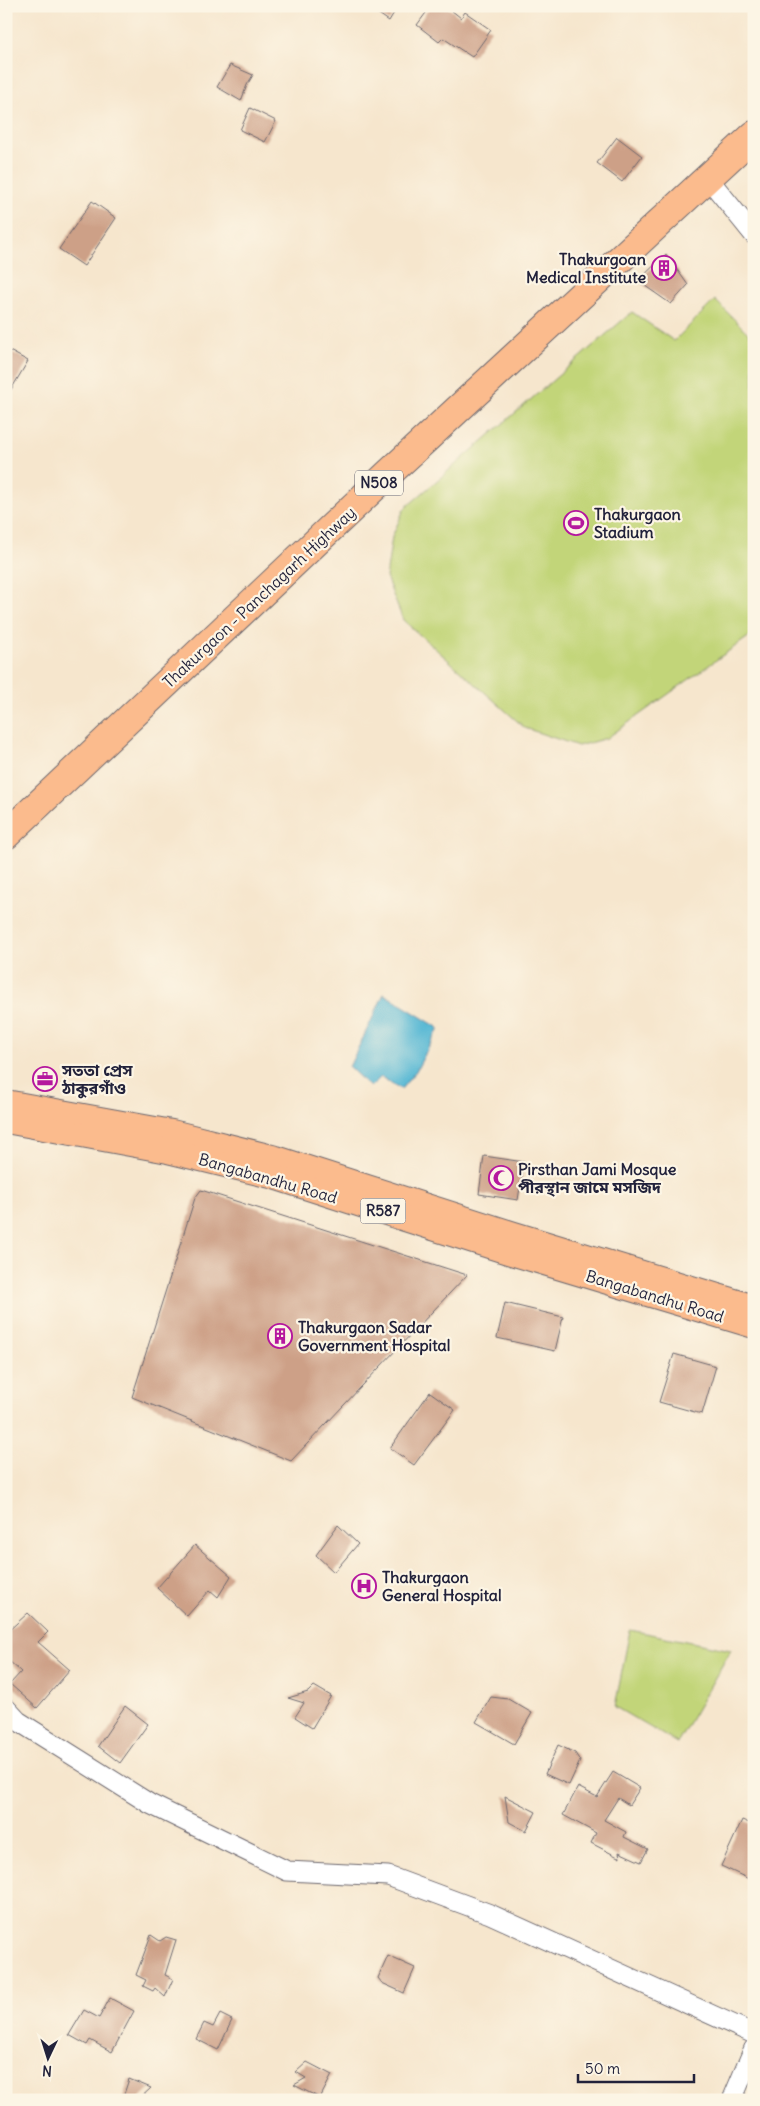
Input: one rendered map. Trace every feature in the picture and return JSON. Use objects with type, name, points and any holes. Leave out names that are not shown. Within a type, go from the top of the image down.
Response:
[{"type":"highway","name":"Thakurgaon - Panchagarh Highway","points":[[6,835],[380,482],[754,135]]},
{"type":"main road","name":"Bangabandhu Road","points":[[6,1102],[172,1132],[276,1158],[514,1234],[754,1307]]},
{"type":"main road","name":"Bangabandhu Road","points":[[6,1122],[168,1151],[271,1176],[508,1252],[754,1326]]},
{"type":"street","points":[[708,178],[754,236]]},
{"type":"street","points":[[6,1708],[18,1721],[150,1804],[287,1871],[388,1876],[490,1914],[754,2034]]},
{"type":"street","points":[[732,2100],[754,2048]]},
{"type":"green space","name":"Thakurgaon Stadium","points":[[715,300],[754,339],[754,633],[607,738],[578,746],[525,728],[403,620],[386,577],[392,537],[404,509],[632,312],[674,341]]},
{"type":"green space","points":[[630,1630],[731,1650],[677,1743],[615,1707]]},
{"type":"water","points":[[384,994],[439,1028],[416,1071],[401,1089],[381,1077],[370,1087],[349,1067]]},
{"type":"building","points":[[367,6],[398,6],[389,21]]},
{"type":"building","points":[[431,6],[446,6],[461,18],[465,12],[491,30],[472,57],[443,38],[439,42],[417,25]]},
{"type":"building","points":[[230,65],[253,75],[241,101],[217,87]]},
{"type":"building","points":[[250,108],[276,121],[265,142],[240,130]]},
{"type":"building","points":[[617,137],[642,156],[622,182],[597,163]]},
{"type":"building","points":[[92,201],[116,218],[84,266],[59,249]]},
{"type":"building","name":"Thakurgoan Medical Institute","points":[[666,254],[688,285],[671,304],[638,281]]},
{"type":"building","points":[[6,349],[28,361],[6,398]]},
{"type":"building","name":"Pirsthan Jami Mosque পীরস্থান জামে মসজিদ","points":[[484,1156],[524,1162],[518,1200],[479,1194]]},
{"type":"building","name":"Thakurgaon Sadar Government Hospital","points":[[201,1190],[467,1275],[291,1461],[132,1397],[195,1198]]},
{"type":"building","points":[[505,1303],[563,1317],[555,1351],[497,1338]]},
{"type":"building","points":[[674,1354],[716,1366],[702,1414],[659,1402]]},
{"type":"building","points":[[430,1392],[455,1410],[414,1465],[390,1448]]},
{"type":"building","points":[[338,1525],[358,1544],[334,1572],[316,1555]]},
{"type":"building","points":[[195,1545],[231,1576],[218,1597],[210,1590],[187,1616],[157,1588]]},
{"type":"building","points":[[28,1613],[48,1632],[38,1642],[70,1670],[37,1708],[10,1684],[21,1672],[6,1658],[6,1633]]},
{"type":"building","points":[[314,1686],[331,1696],[312,1728],[295,1717],[304,1703],[288,1698],[308,1692]]},
{"type":"building","points":[[491,1697],[508,1699],[532,1713],[514,1744],[476,1722]]},
{"type":"building","points":[[125,1706],[148,1724],[120,1763],[98,1746]]},
{"type":"building","points":[[558,1745],[575,1753],[580,1761],[569,1785],[545,1774]]},
{"type":"building","points":[[613,1772],[640,1788],[629,1805],[618,1798],[604,1820],[626,1832],[624,1837],[648,1849],[641,1862],[619,1852],[620,1858],[591,1843],[596,1833],[563,1815],[578,1787],[597,1797]]},
{"type":"building","points":[[505,1796],[536,1812],[526,1831],[509,1822]]},
{"type":"building","points":[[742,1820],[754,1825],[754,1869],[749,1879],[721,1866]]},
{"type":"building","points":[[151,1935],[160,1941],[166,1937],[176,1940],[165,1975],[173,1979],[165,1997],[155,1988],[153,1991],[143,1986],[146,1980],[136,1975]]},
{"type":"building","points":[[388,1956],[415,1968],[404,1993],[382,1983],[378,1978]]},
{"type":"building","points":[[110,1998],[134,2011],[112,2052],[90,2040],[87,2045],[69,2035],[84,2010],[99,2018]]},
{"type":"building","points":[[220,2014],[232,2020],[218,2050],[196,2039],[204,2023],[213,2027]]},
{"type":"building","points":[[307,2062],[332,2075],[320,2098],[294,2085],[306,2078],[296,2072]]},
{"type":"building","points":[[129,2079],[151,2088],[138,2100],[122,2100]]},
{"type":"place","name":"Thakurgoan Medical Institute","points":[[664,268]]},
{"type":"place","name":"Thakurgaon Stadium","points":[[576,523]]},
{"type":"place","name":"সততা প্রেস ঠাকুরগাঁও","points":[[45,1079]]},
{"type":"place","name":"Pirsthan Jami Mosque পীরস্থান জামে মসজিদ","points":[[501,1178]]},
{"type":"place","name":"Thakurgaon Sadar Government Hospital","points":[[280,1336]]},
{"type":"place","name":"Thakurgaon General Hospital","points":[[364,1586]]}]
